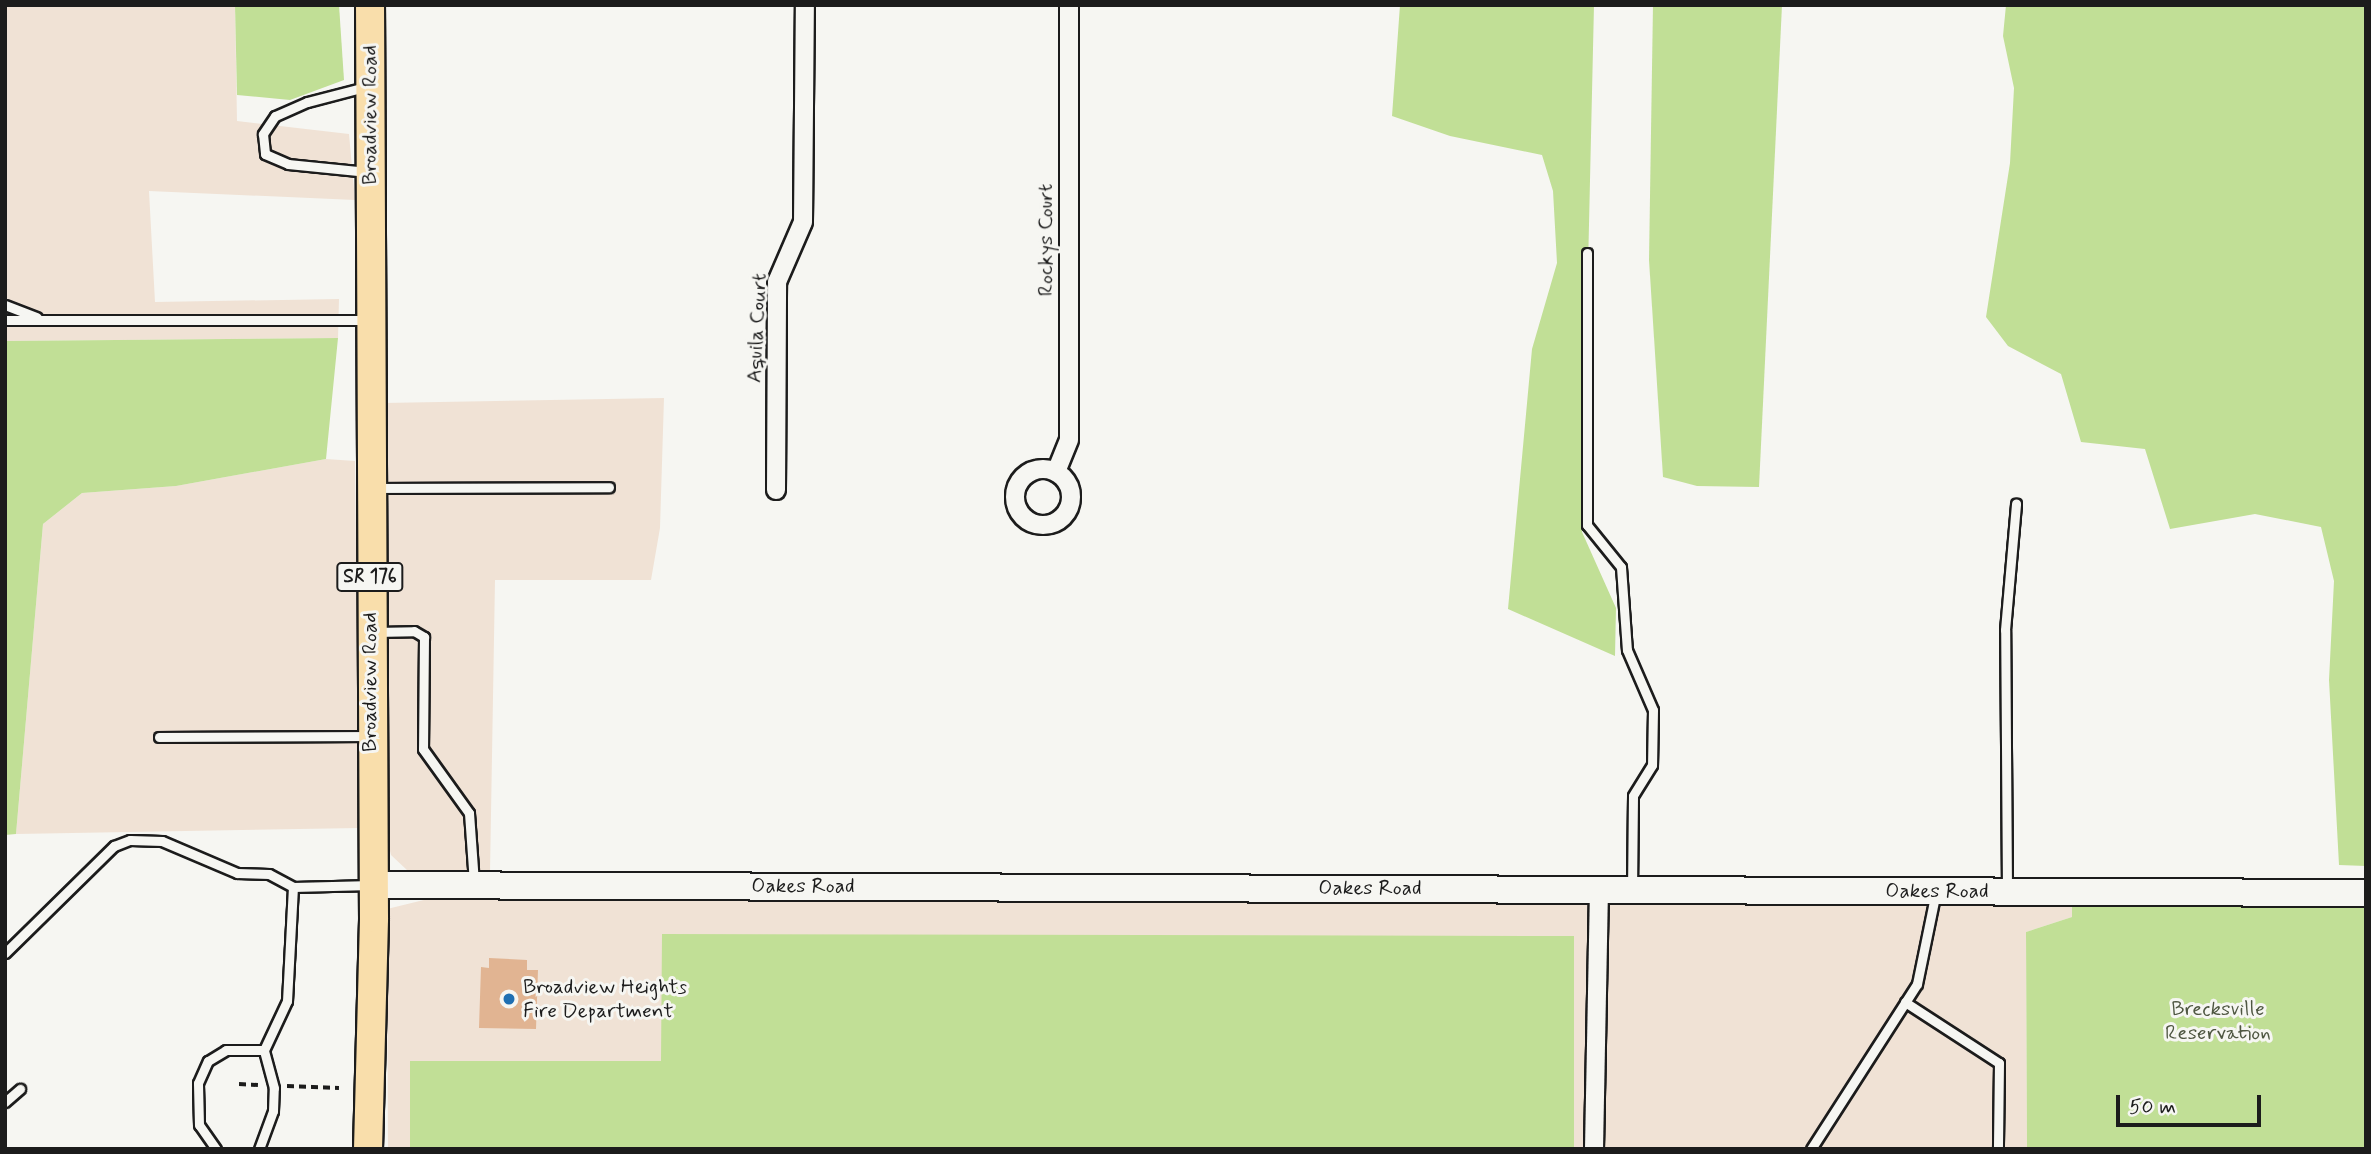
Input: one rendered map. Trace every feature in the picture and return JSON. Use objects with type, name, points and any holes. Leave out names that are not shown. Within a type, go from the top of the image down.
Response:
[{"type":"main road","name":"Broadview Road","points":[[368,1149],[373,885],[370,736],[370,5]]},
{"type":"street","name":"Aquila Court","points":[[776,490],[778,282],[803,222],[805,5]]},
{"type":"street","name":"Rockys Court","points":[[1056,472],[1069,439],[1069,5]]},
{"type":"street","name":"Oakes Road","points":[[373,885],[2366,893]]},
{"type":"street","points":[[1594,1149],[1599,889]]},
{"type":"lane","points":[[370,86],[307,102],[275,116],[263,134],[265,154],[288,164],[371,172]]},
{"type":"lane","points":[[1587,253],[1587,525],[1621,567],[1627,650],[1653,710],[1652,765],[1633,796],[1632,889]]},
{"type":"lane","points":[[5,305],[41,318]]},
{"type":"lane","points":[[5,320],[370,320]]},
{"type":"lane","points":[[370,488],[609,487]]},
{"type":"lane","points":[[2006,891],[2005,630],[2016,503]]},
{"type":"lane","points":[[370,632],[414,631],[424,637],[423,749],[470,813],[474,886]]},
{"type":"lane","points":[[159,737],[370,736]]},
{"type":"lane","points":[[5,953],[114,846],[130,840],[162,841],[237,873],[269,874],[293,887],[373,885]]},
{"type":"lane","points":[[259,1149],[273,1111],[274,1088],[264,1050],[288,1001],[293,887]]},
{"type":"lane","points":[[1811,1149],[1905,1002],[1927,950],[1936,891]]},
{"type":"lane","points":[[1905,1002],[1999,1063],[1998,1149]]},
{"type":"lane","points":[[216,1149],[198,1125],[198,1083],[208,1061],[226,1050],[264,1050]]},
{"type":"lane","points":[[5,1102],[20,1088]]},
{"type":"shaded area","points":[[5,5],[235,5],[237,121],[349,134],[355,200],[149,191],[155,302],[339,299],[338,338],[5,341]]},
{"type":"shaded area","points":[[664,398],[660,528],[651,580],[495,580],[490,873],[408,871],[391,855],[386,835],[383,403]]},
{"type":"shaded area","points":[[326,459],[355,461],[359,828],[16,834],[43,524],[82,493],[176,486]]},
{"type":"shaded area","points":[[2072,894],[2072,917],[2026,932],[2027,1149],[388,1149],[387,909],[432,898]]},
{"type":"green space","points":[[235,5],[339,5],[344,80],[290,100],[237,95]]},
{"type":"green space","points":[[1400,5],[1594,5],[1582,532],[1616,608],[1615,656],[1508,609],[1532,349],[1557,263],[1553,191],[1542,155],[1450,136],[1392,116]]},
{"type":"green space","points":[[1653,5],[1782,5],[1759,487],[1697,486],[1663,477],[1649,260]]},
{"type":"green space","points":[[2006,5],[2366,5],[2366,866],[2339,865],[2329,680],[2334,581],[2321,527],[2255,514],[2170,529],[2145,449],[2081,442],[2061,374],[2008,346],[1986,317],[2010,163],[2014,88],[2003,36]]},
{"type":"green space","points":[[338,338],[326,459],[176,486],[82,493],[43,524],[16,834],[5,835],[5,341]]},
{"type":"green space","name":"Brecksville Reservation","points":[[2072,894],[2366,896],[2366,1149],[2027,1149],[2026,932],[2072,917]]},
{"type":"green space","points":[[662,934],[1574,936],[1574,1149],[410,1149],[410,1061],[661,1061]]},
{"type":"building","name":"Broadview Heights Fire Department","points":[[489,958],[527,960],[527,970],[538,970],[536,1029],[479,1028],[481,967],[489,968]]},
{"type":"place","name":"Broadview Heights Fire Department","points":[[509,999]]}]
